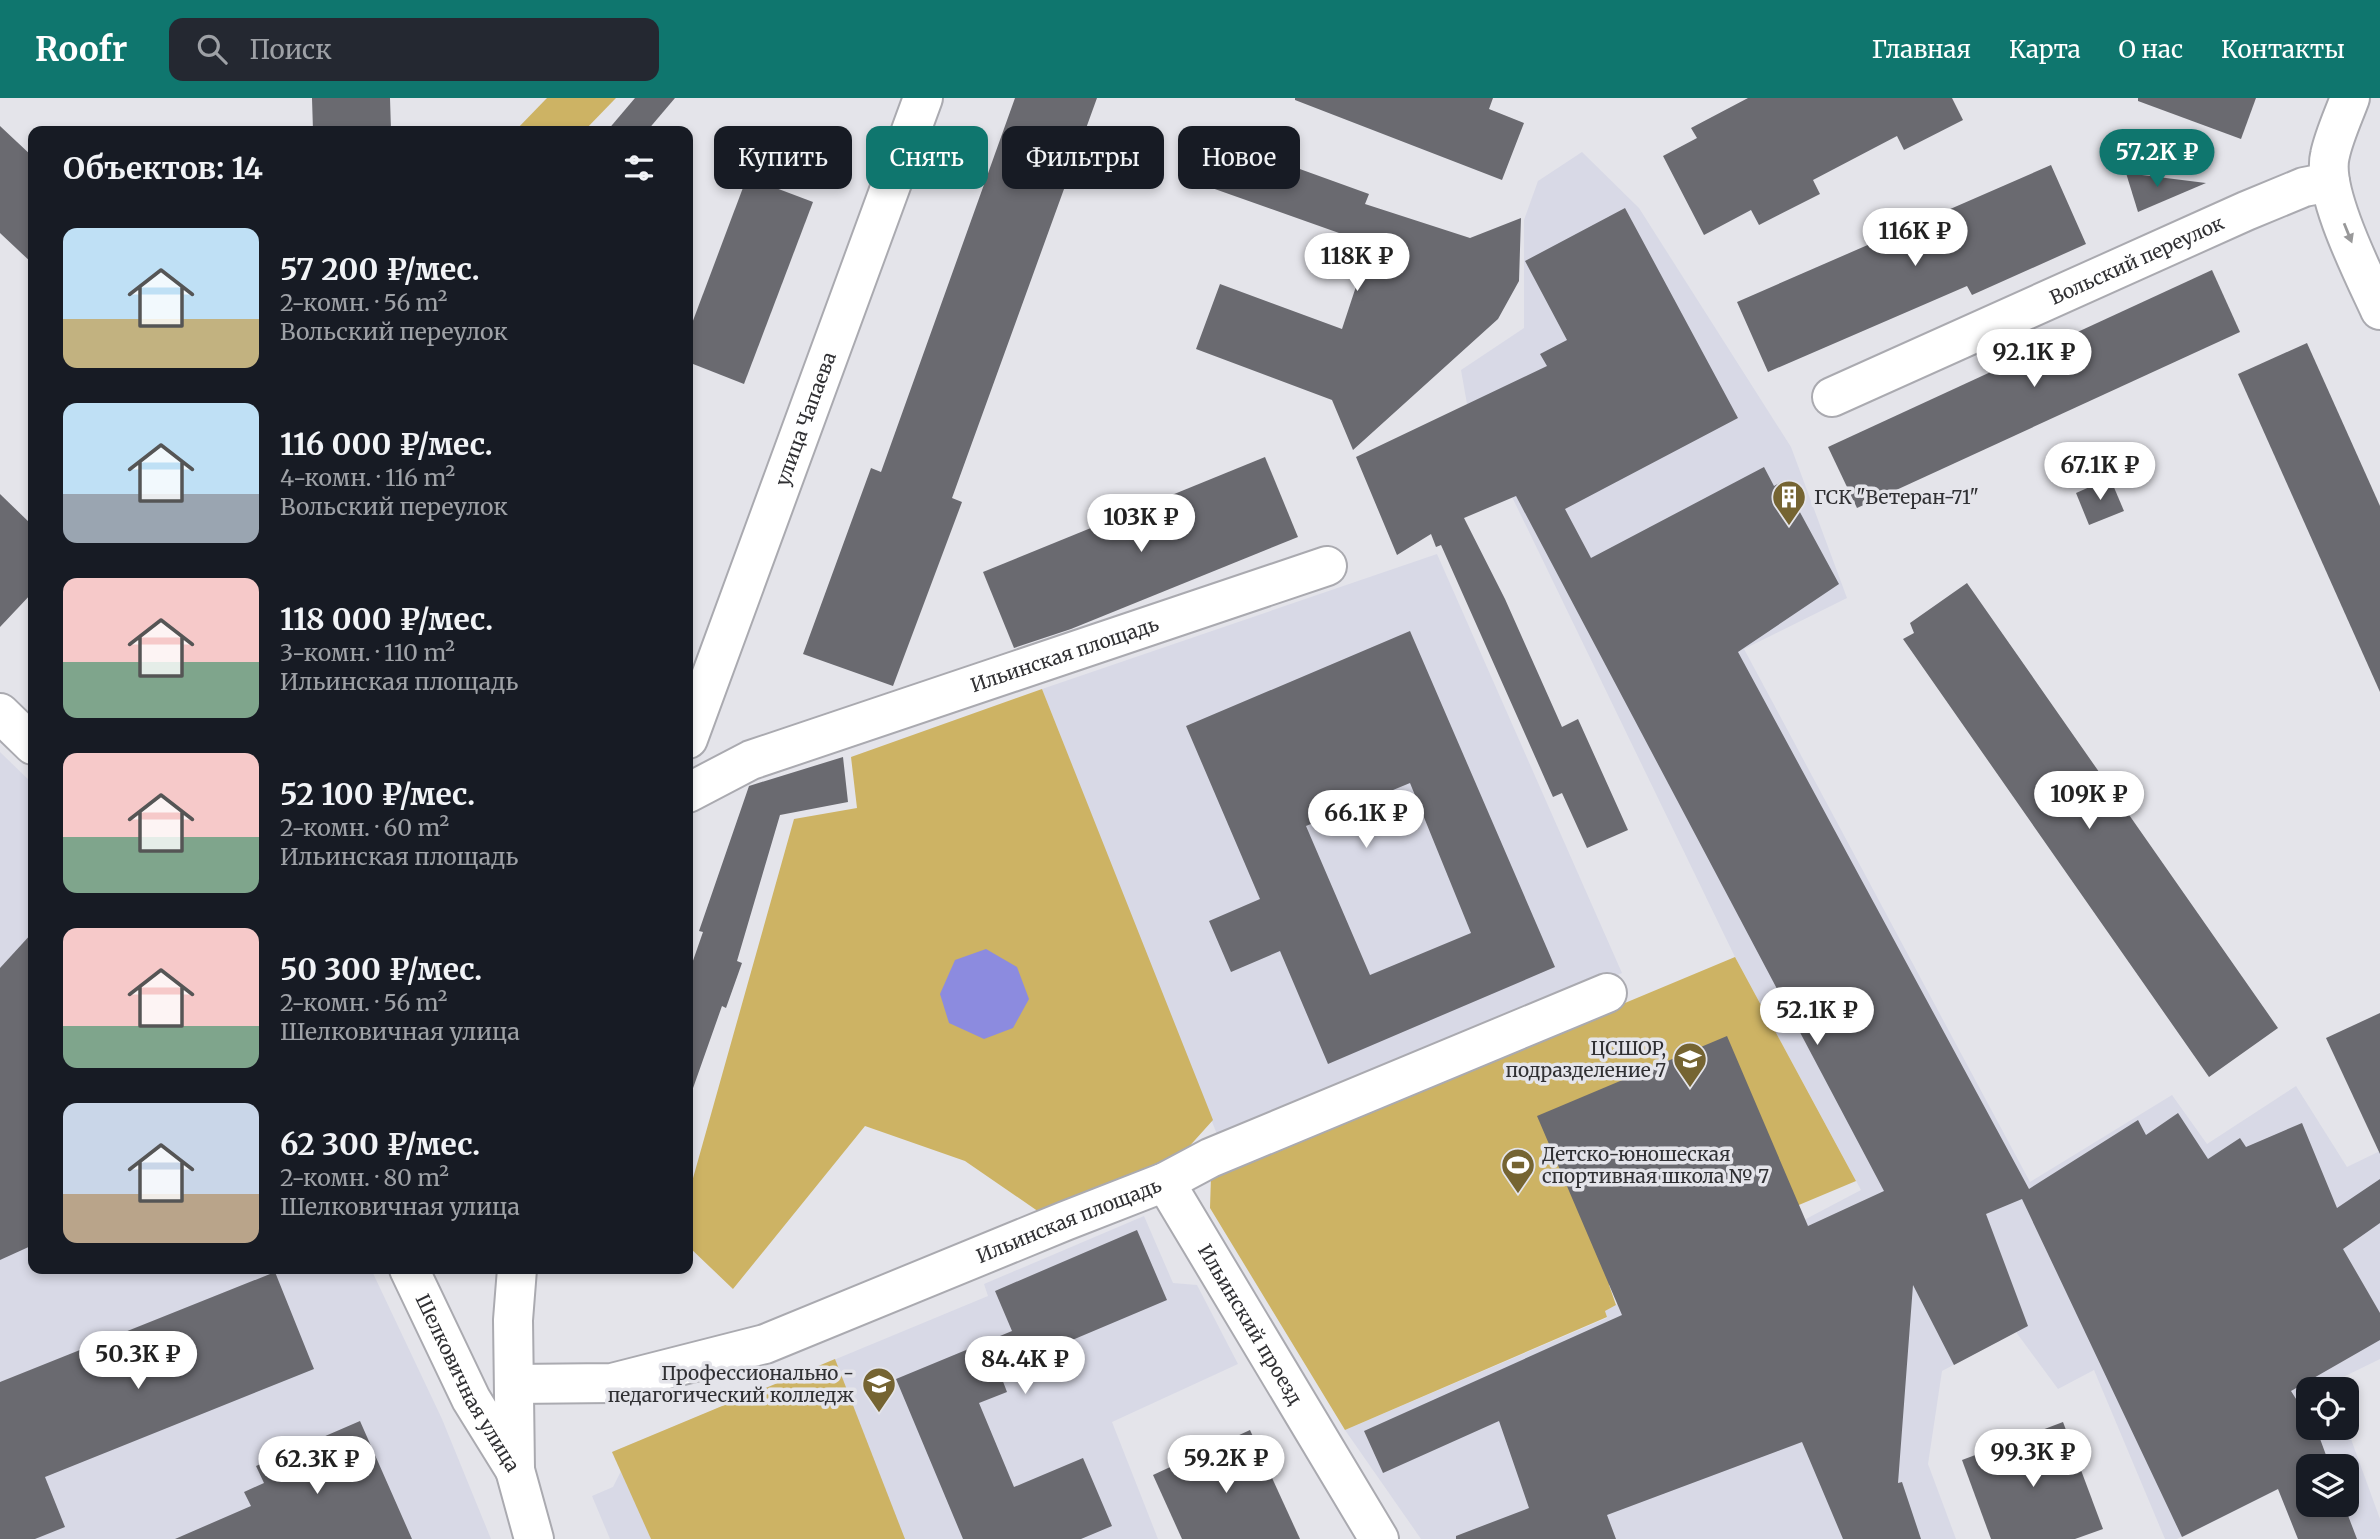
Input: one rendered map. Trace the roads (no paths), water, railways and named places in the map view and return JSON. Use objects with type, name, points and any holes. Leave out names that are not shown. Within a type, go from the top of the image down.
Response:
[{"type":"street","name":"улица Чапаева","points":[[693,725],[923,98]]},
{"type":"street","points":[[2350,98],[2329,157],[2329,182],[2380,310]]},
{"type":"street","name":"Вольский переулок","points":[[1832,397],[2246,211],[2304,187],[2329,182]]},
{"type":"street","name":"Ильинская площадь","points":[[693,790],[751,760],[1327,566]]},
{"type":"street","points":[[0,713],[28,740]]},
{"type":"street","name":"Ильинская площадь","points":[[514,1384],[612,1383],[765,1344],[1165,1182],[1210,1158],[1607,993]]},
{"type":"street","name":"Ильинский проезд","points":[[1165,1182],[1379,1539]]},
{"type":"street","name":"Шелковичная улица","points":[[411,1274],[471,1399],[515,1470],[534,1539]]},
{"type":"street","points":[[515,1470],[513,1321],[517,1274]]},
{"type":"place","name":"ГСК \"Ветеран-71\"","points":[[1789,527]]},
{"type":"place","name":"ЦСШОР, подразделение 7","points":[[1690,1089]]},
{"type":"place","name":"Детско-юношеская спортивная школа № 7","points":[[1518,1195]]},
{"type":"place","name":"Профессионально - педагогический колледж","points":[[879,1414]]}]
